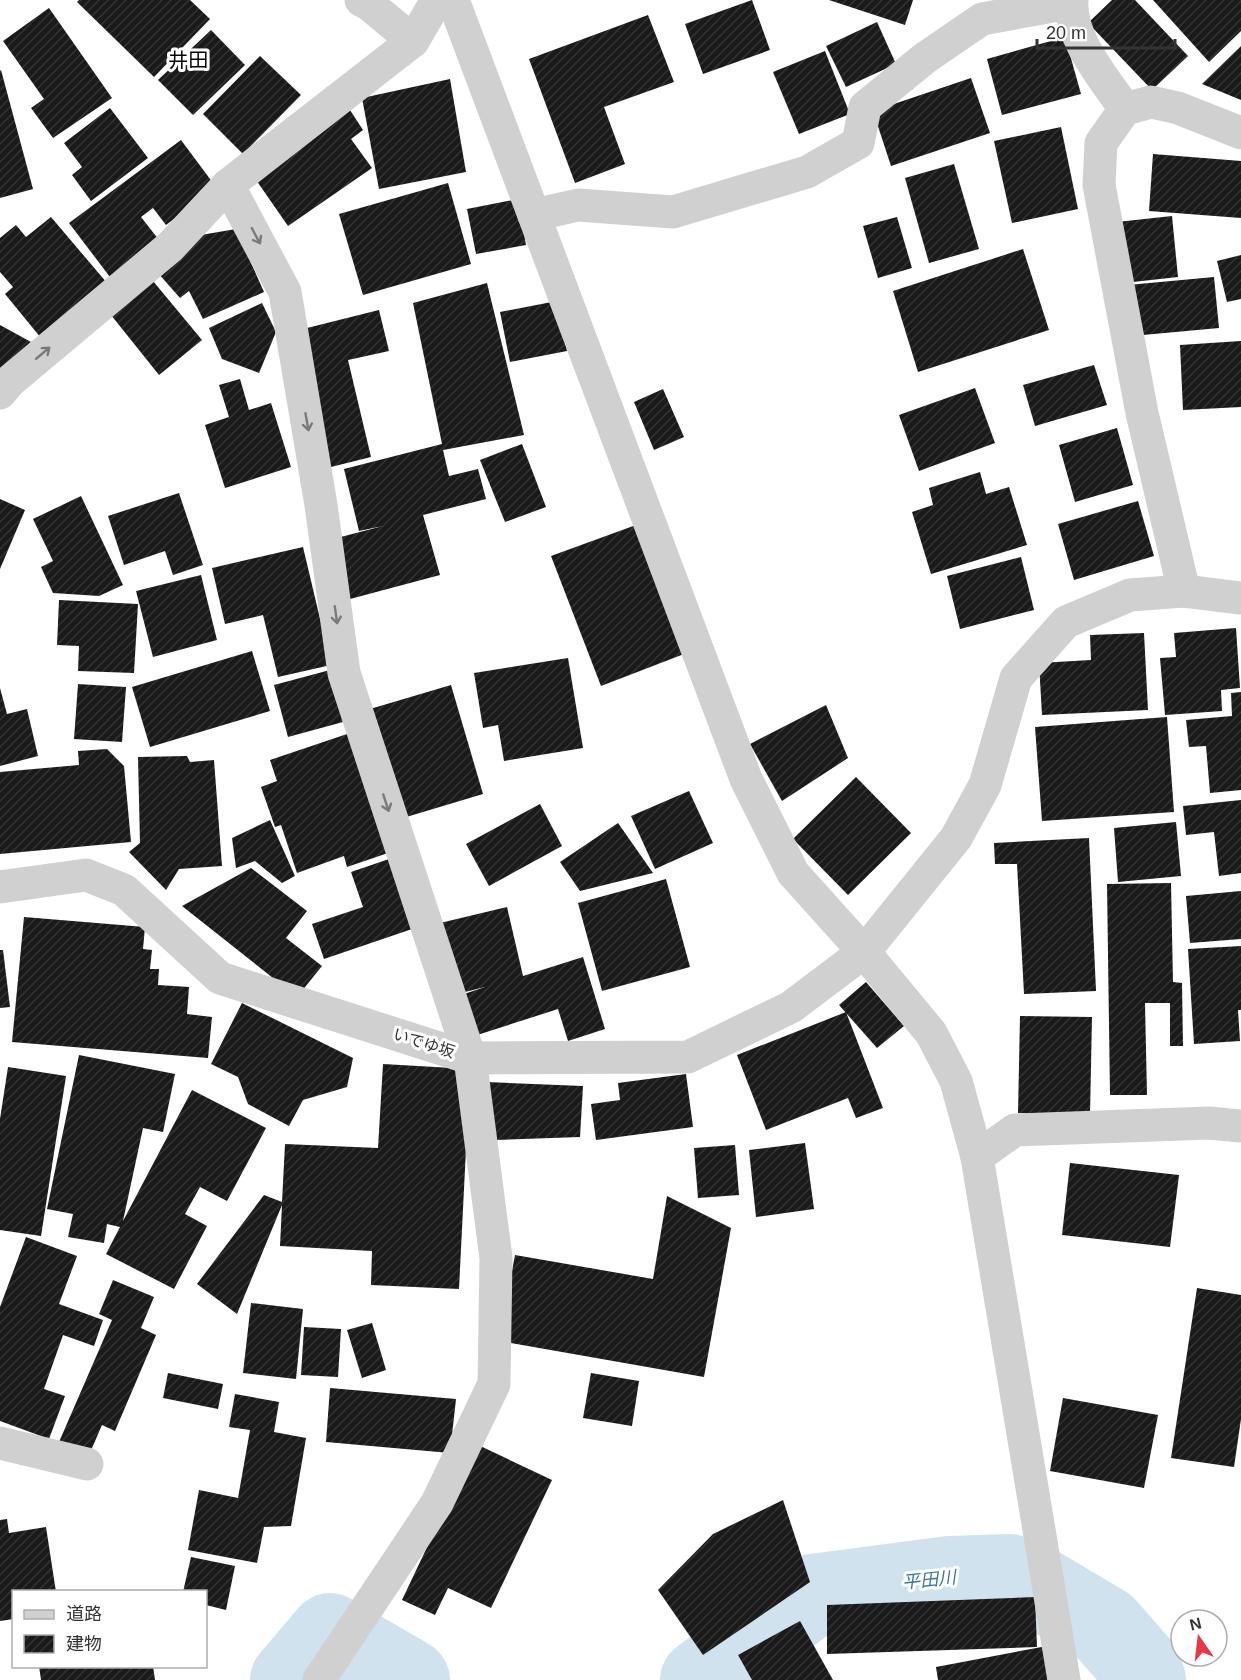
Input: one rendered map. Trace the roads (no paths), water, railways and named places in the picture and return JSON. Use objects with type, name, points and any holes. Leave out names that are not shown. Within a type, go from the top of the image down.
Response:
[{"type":"street","points":[[361,0],[413,41]]},
{"type":"street","points":[[0,393],[10,381],[170,247],[228,184],[413,41],[437,0]]},
{"type":"street","points":[[453,0],[746,779],[794,873],[864,952],[930,1033],[956,1081],[977,1156],[1064,1680]]},
{"type":"street","points":[[534,215],[578,205],[673,212],[807,172],[858,143],[865,107],[925,58],[982,19],[1058,5],[1071,5],[1084,48],[1125,109]]},
{"type":"street","points":[[1184,591],[1142,413],[1099,185],[1101,143],[1125,109],[1151,102],[1178,108],[1241,133]]},
{"type":"street","points":[[228,184],[285,292],[321,505],[344,673],[470,1058],[496,1258],[494,1384],[437,1503],[326,1671]]},
{"type":"street","name":"いでゆ坂","points":[[0,887],[86,875],[124,890],[220,978],[470,1058],[688,1058],[791,1007],[864,952],[956,838],[986,785],[1016,678],[1066,622],[1130,595],[1184,591],[1241,598]]},
{"type":"street","points":[[977,1156],[1015,1130],[1209,1123],[1241,1126]]},
{"type":"street","points":[[0,1443],[87,1464]]},
{"type":"waterway","name":"平田川","points":[[701,1680],[813,1595],[950,1577],[1010,1575],[1031,1583],[1105,1627],[1140,1667],[1145,1680]]},
{"type":"waterway","name":"平田川","points":[[291,1680],[330,1634],[409,1680]]},
{"type":"district","name":"井田","points":[[188,60]]}]
